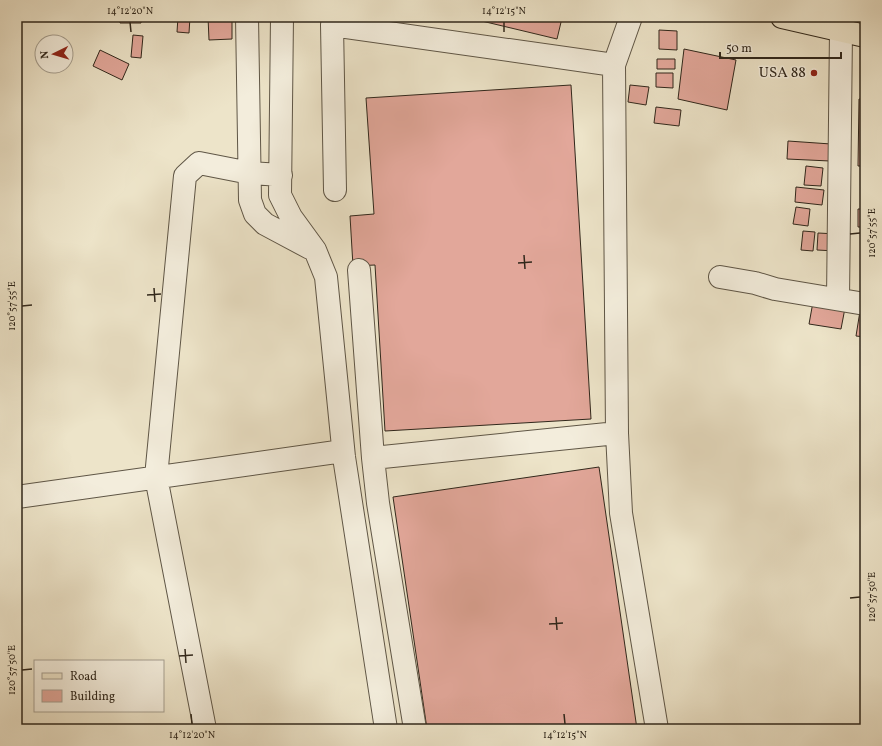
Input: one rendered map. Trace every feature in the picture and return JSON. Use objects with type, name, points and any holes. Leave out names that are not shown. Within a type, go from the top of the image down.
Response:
[{"type":"main road","points":[[782,17],[865,36]]},
{"type":"street","points":[[248,17],[250,200],[255,214],[265,224],[315,250]]},
{"type":"street","points":[[282,17],[280,195],[291,217],[315,250],[326,278],[343,451],[386,729]]},
{"type":"street","points":[[631,17],[614,65],[617,433],[621,514],[657,729]]},
{"type":"street","points":[[336,190],[333,21],[614,65]]},
{"type":"street","points":[[838,300],[841,31]]},
{"type":"street","points":[[205,729],[156,477],[185,176],[199,163],[250,173],[281,175]]},
{"type":"street","points":[[359,270],[373,458],[379,511],[415,729]]},
{"type":"street","points":[[720,277],[865,304]]},
{"type":"street","points":[[373,458],[617,433]]},
{"type":"street","points":[[17,497],[343,451]]},
{"type":"building","points":[[120,17],[141,17],[141,23],[120,23]]},
{"type":"building","points":[[178,17],[190,17],[189,33],[177,32]]},
{"type":"building","points":[[208,17],[232,17],[232,39],[209,40]]},
{"type":"building","points":[[465,17],[557,17],[562,18],[557,39]]},
{"type":"building","points":[[659,30],[677,31],[677,50],[659,49]]},
{"type":"building","points":[[133,35],[143,36],[141,58],[131,57]]},
{"type":"building","points":[[684,49],[736,60],[727,110],[678,99]]},
{"type":"building","points":[[100,50],[129,64],[122,80],[93,66]]},
{"type":"building","points":[[657,59],[675,59],[675,69],[657,69]]},
{"type":"building","points":[[656,73],[673,73],[673,88],[656,87]]},
{"type":"building","points":[[571,85],[591,419],[385,431],[375,265],[353,266],[350,216],[374,214],[366,98]]},
{"type":"building","points":[[630,85],[649,87],[646,105],[628,102]]},
{"type":"building","points":[[859,99],[865,99],[865,166],[858,166]]},
{"type":"building","points":[[656,107],[681,110],[679,126],[654,123]]},
{"type":"building","points":[[788,141],[831,144],[830,161],[787,159]]},
{"type":"building","points":[[806,166],[823,168],[821,186],[804,185]]},
{"type":"building","points":[[796,187],[824,190],[822,205],[795,202]]},
{"type":"building","points":[[796,207],[810,209],[808,226],[793,224]]},
{"type":"building","points":[[858,209],[865,209],[865,227],[858,227]]},
{"type":"building","points":[[803,231],[815,232],[813,251],[801,250]]},
{"type":"building","points":[[818,233],[837,234],[836,251],[817,250]]},
{"type":"building","points":[[813,302],[845,308],[841,329],[809,324]]},
{"type":"building","points":[[860,311],[865,312],[865,337],[856,336]]},
{"type":"building","points":[[599,467],[637,729],[427,729],[393,497]]},
{"type":"place","name":"USA 88","points":[[814,73]]}]
